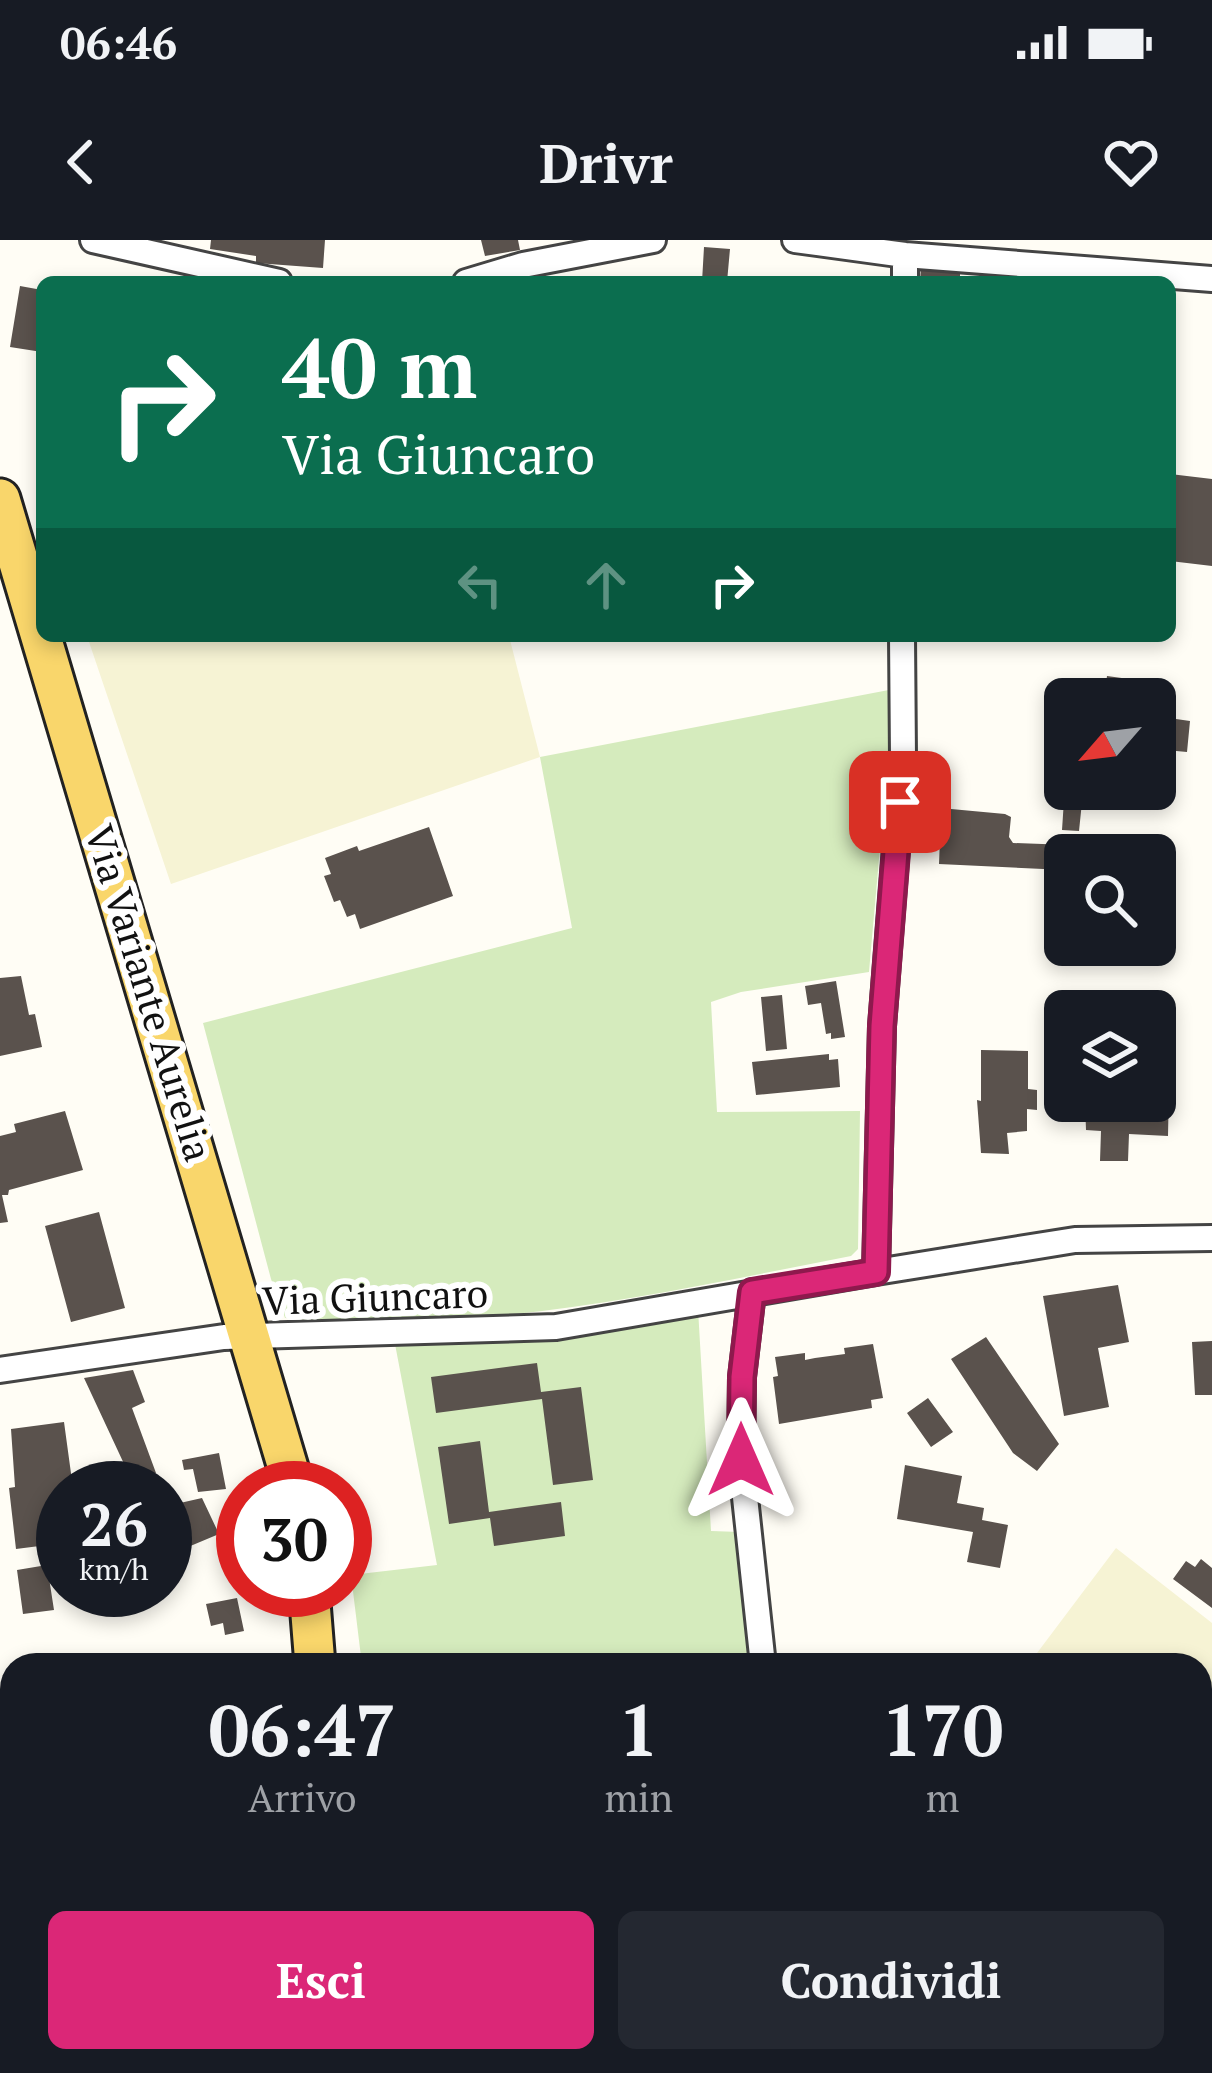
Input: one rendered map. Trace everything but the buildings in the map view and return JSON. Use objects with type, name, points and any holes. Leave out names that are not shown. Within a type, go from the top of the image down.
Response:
[{"type":"main road","name":"Via Variante Aurelia","points":[[0,499],[36,619]]},
{"type":"main road","name":"Via Variante Aurelia","points":[[43,642],[286,1461]]},
{"type":"main road","points":[[311,1617],[314,1653]]},
{"type":"street","points":[[93,240],[252,276]]},
{"type":"street","points":[[486,276],[652,240]]},
{"type":"street","points":[[795,240],[808,245],[1175,276]]},
{"type":"street","points":[[905,254],[905,276]]},
{"type":"street","points":[[1176,276],[1212,279]]},
{"type":"street","points":[[876,1272],[882,1026],[904,758],[902,642]]},
{"type":"street","name":"Via Giuncaro","points":[[0,1370],[251,1336],[556,1327],[1075,1240],[1212,1238]]},
{"type":"street","points":[[752,1292],[742,1377],[741,1460],[762,1653]]},
{"type":"shaded area","points":[[89,642],[511,642],[540,757],[171,884]]},
{"type":"shaded area","points":[[1116,1548],[1212,1623],[1212,1653],[1037,1653]]},
{"type":"green space","points":[[894,689],[869,972],[741,992],[711,1002],[717,1112],[860,1111],[858,1249],[851,1256],[711,1283],[499,1316],[356,1322],[285,1318],[203,1023],[572,928],[540,757]]},
{"type":"green space","points":[[698,1309],[711,1531],[740,1532],[753,1653],[361,1653],[356,1617],[372,1617],[372,1573],[437,1565],[395,1344],[572,1335]]},
{"type":"route","points":[[741,1460],[742,1377],[752,1292],[876,1272],[882,1026],[900,802]]}]
